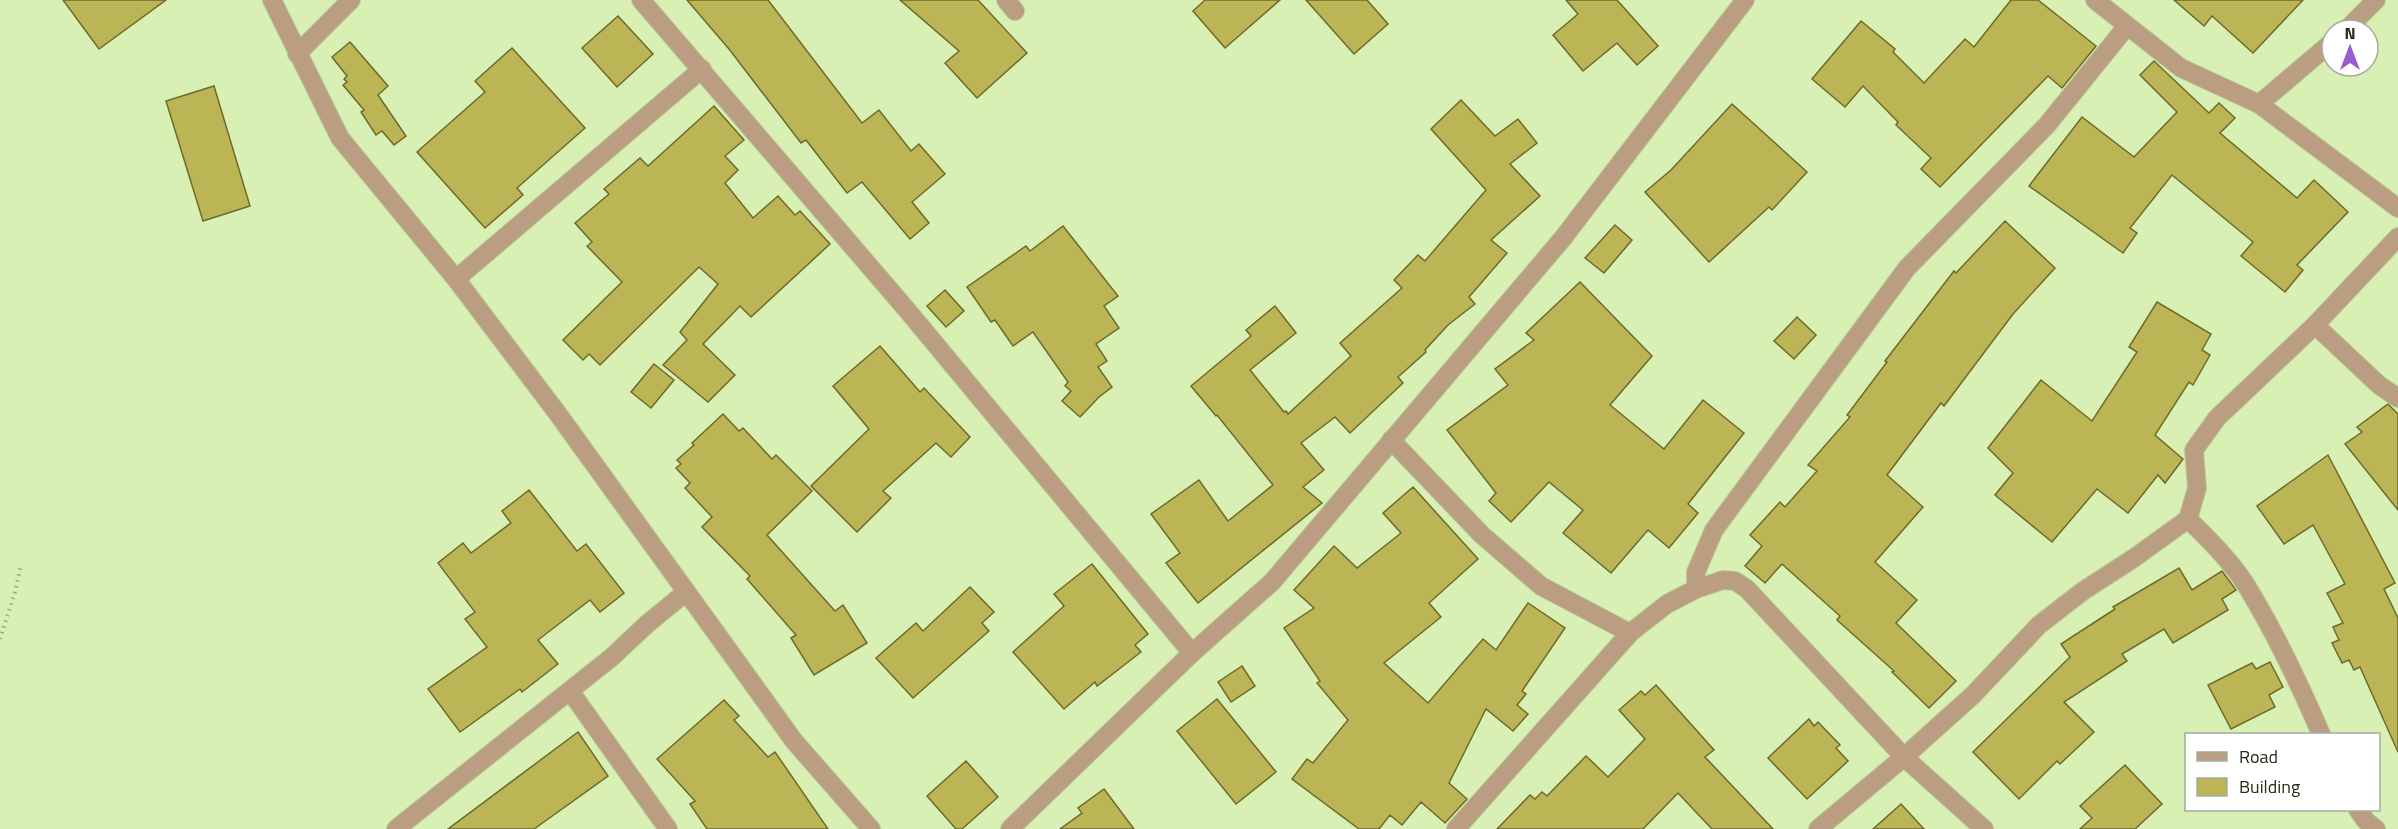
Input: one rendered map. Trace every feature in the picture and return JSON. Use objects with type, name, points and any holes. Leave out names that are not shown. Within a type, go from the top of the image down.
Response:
[{"type":"street","points":[[272,0],[340,138],[456,279],[558,414],[794,741],[871,829]]},
{"type":"street","points":[[297,54],[351,0]]},
{"type":"street","points":[[641,0],[907,310],[1192,653]]},
{"type":"street","points":[[1010,829],[1192,653],[1272,582],[1563,238],[1745,0]]},
{"type":"street","points":[[2095,0],[2181,68],[2259,104],[2398,208]]},
{"type":"street","points":[[2358,18],[2376,0]]},
{"type":"street","points":[[1696,589],[1696,572],[1714,530],[1907,268],[2047,125],[2127,26]]},
{"type":"street","points":[[2259,104],[2320,52]]},
{"type":"street","points":[[456,279],[702,69]]},
{"type":"street","points":[[1818,829],[1973,695],[2039,625],[2083,591],[2188,519],[2197,488],[2194,450],[2217,418],[2315,325],[2398,237]]},
{"type":"street","points":[[2315,325],[2379,385],[2398,398]]},
{"type":"street","points":[[1391,440],[1482,535],[1541,586],[1630,633]]},
{"type":"street","points":[[2188,519],[2223,555],[2245,584],[2294,672],[2320,733]]},
{"type":"street","points":[[1456,829],[1630,633],[1667,604],[1696,589],[1723,580],[1735,581],[1747,589],[1904,757],[1984,829]]},
{"type":"street","points":[[396,829],[570,691],[685,593]]},
{"type":"street","points":[[570,691],[668,829]]},
{"type":"street","points":[[2359,811],[2376,829]]},
{"type":"path","points":[[0,639],[21,565]]},
{"type":"building","points":[[63,0],[166,0],[99,49]]},
{"type":"building","points":[[687,0],[768,0],[862,123],[879,110],[911,151],[919,144],[945,174],[912,202],[929,223],[910,239],[862,182],[847,193],[806,140],[801,143],[729,49]]},
{"type":"building","points":[[900,0],[978,0],[1027,53],[977,98],[945,63],[959,51]]},
{"type":"building","points":[[1205,0],[1280,0],[1225,48],[1193,11]]},
{"type":"building","points":[[1306,0],[1367,0],[1388,24],[1354,54]]},
{"type":"building","points":[[1566,0],[1617,0],[1658,46],[1637,65],[1617,43],[1583,71],[1553,35],[1578,14]]},
{"type":"building","points":[[2011,0],[2038,0],[2096,46],[2062,88],[2048,76],[1940,187],[1921,169],[1931,158],[1896,125],[1898,122],[1863,86],[1845,107],[1812,79],[1861,21],[1895,49],[1893,52],[1924,83],[1965,39],[1974,47]]},
{"type":"building","points":[[2174,0],[2303,0],[2253,53],[2212,16],[2204,26]]},
{"type":"building","points":[[618,16],[653,54],[617,87],[582,48]]},
{"type":"building","points":[[350,42],[388,86],[378,95],[406,136],[394,145],[382,131],[376,135],[361,112],[364,110],[343,85],[347,82],[344,79],[347,76],[332,57]]},
{"type":"building","points":[[512,48],[585,128],[517,188],[523,195],[485,228],[417,152],[485,92],[475,81]]},
{"type":"building","points":[[2154,61],[2209,113],[2219,103],[2235,118],[2220,133],[2297,198],[2314,180],[2348,212],[2297,265],[2303,270],[2285,292],[2241,256],[2253,242],[2172,175],[2130,228],[2137,233],[2123,253],[2029,186],[2082,117],[2134,157],[2177,112],[2140,75]]},
{"type":"building","points":[[214,86],[250,206],[203,221],[166,101]]},
{"type":"building","points":[[1461,100],[1495,136],[1518,119],[1537,143],[1510,164],[1540,196],[1491,240],[1507,253],[1469,297],[1475,304],[1448,325],[1425,350],[1426,352],[1398,377],[1403,383],[1350,433],[1335,417],[1301,443],[1324,470],[1303,487],[1322,503],[1198,603],[1166,563],[1180,553],[1151,514],[1199,480],[1228,521],[1273,485],[1191,386],[1251,336],[1246,330],[1275,306],[1296,333],[1250,370],[1284,412],[1288,414],[1351,356],[1340,343],[1402,288],[1394,280],[1418,255],[1425,261],[1486,190],[1431,129]]},
{"type":"building","points":[[1732,104],[1807,172],[1772,210],[1769,207],[1709,262],[1645,192],[1671,170]]},
{"type":"building","points":[[714,106],[744,140],[725,156],[738,170],[725,183],[753,218],[778,196],[795,215],[800,211],[830,244],[751,317],[740,306],[703,344],[735,375],[708,402],[663,365],[687,340],[680,332],[718,284],[699,267],[600,365],[589,354],[583,360],[563,340],[622,282],[587,246],[592,242],[575,223],[609,194],[604,189],[640,158],[648,166]]},
{"type":"building","points":[[2005,221],[2055,268],[2013,314],[1944,406],[1941,403],[1887,475],[1923,507],[1875,562],[1917,600],[1896,623],[1956,681],[1929,708],[1892,672],[1894,671],[1837,620],[1840,616],[1782,564],[1765,583],[1745,566],[1762,546],[1750,535],[1780,502],[1785,507],[1817,471],[1808,465],[1850,417],[1847,415],[1887,362],[1885,361],[1954,271],[1956,273]]},
{"type":"building","points":[[1615,225],[1632,240],[1604,273],[1585,258]]},
{"type":"building","points":[[1063,226],[1118,296],[1104,306],[1119,328],[1096,344],[1107,361],[1098,367],[1112,387],[1080,417],[1062,401],[1071,391],[1065,386],[1068,382],[1033,332],[1013,346],[995,320],[991,322],[967,287],[1026,246],[1030,251]]},
{"type":"building","points":[[1580,282],[1652,356],[1610,405],[1664,449],[1703,400],[1744,433],[1688,504],[1698,513],[1669,548],[1648,530],[1611,573],[1563,533],[1583,510],[1549,482],[1511,522],[1489,501],[1496,493],[1447,430],[1508,385],[1495,369],[1534,340],[1526,333]]},
{"type":"building","points":[[945,290],[964,311],[946,327],[927,306]]},
{"type":"building","points":[[2157,302],[2211,334],[2202,350],[2210,355],[2193,385],[2189,382],[2155,435],[2183,459],[2165,483],[2158,475],[2128,513],[2097,489],[2052,542],[1995,495],[2013,473],[1988,448],[2041,380],[2092,421],[2137,352],[2129,347]]},
{"type":"building","points":[[1797,317],[1816,335],[1794,359],[1774,341]]},
{"type":"building","points":[[880,346],[920,392],[924,388],[970,437],[951,457],[936,443],[883,491],[891,498],[857,532],[811,486],[869,429],[833,386]]},
{"type":"building","points":[[654,364],[674,380],[651,408],[631,392]]},
{"type":"building","points":[[2388,404],[2398,414],[2398,510],[2345,444],[2362,432],[2357,427]]},
{"type":"building","points":[[723,414],[739,431],[743,428],[772,459],[776,455],[812,491],[767,535],[835,611],[843,605],[867,643],[814,675],[791,638],[796,635],[747,579],[750,576],[702,527],[712,517],[685,488],[690,483],[676,468],[681,464],[677,460]]},
{"type":"building","points":[[2328,455],[2395,583],[2384,589],[2398,618],[2398,752],[2360,667],[2354,670],[2349,660],[2342,663],[2332,643],[2339,640],[2333,627],[2343,623],[2327,593],[2345,584],[2313,525],[2284,544],[2257,506]]},
{"type":"building","points":[[1413,487],[1478,559],[1429,603],[1441,617],[1384,663],[1428,703],[1483,639],[1496,650],[1528,603],[1565,628],[1522,691],[1526,694],[1517,705],[1528,714],[1513,731],[1486,709],[1449,783],[1467,799],[1445,823],[1421,802],[1402,825],[1390,815],[1379,829],[1359,829],[1292,779],[1307,759],[1313,763],[1348,720],[1317,683],[1320,681],[1284,628],[1314,608],[1294,590],[1334,546],[1357,568],[1401,533],[1383,513]]},
{"type":"building","points":[[529,490],[577,551],[586,544],[624,593],[600,612],[590,600],[538,640],[558,664],[522,692],[520,689],[460,732],[428,689],[487,647],[465,619],[475,612],[438,563],[463,543],[471,553],[511,523],[502,511]]},
{"type":"building","points":[[1092,564],[1148,634],[1135,645],[1141,652],[1097,686],[1095,682],[1064,709],[1013,652],[1064,606],[1054,594]]},
{"type":"building","points":[[2179,568],[2192,590],[2222,571],[2236,590],[2222,599],[2228,610],[2173,643],[2164,629],[2122,654],[2127,661],[2064,702],[2094,732],[2060,764],[2057,761],[2019,799],[1973,752],[2070,657],[2061,644],[2115,609],[2113,607]]},
{"type":"building","points":[[970,587],[994,612],[982,623],[989,631],[913,698],[876,658],[916,623],[923,631]]},
{"type":"building","points":[[2270,662],[2283,687],[2269,695],[2275,707],[2231,729],[2208,685],[2252,663],[2256,669]]},
{"type":"building","points":[[1242,666],[1255,686],[1231,702],[1218,682]]},
{"type":"building","points":[[1656,685],[1714,750],[1705,757],[1773,829],[1712,829],[1678,793],[1643,829],[1497,829],[1530,795],[1535,799],[1542,792],[1547,796],[1586,756],[1608,777],[1645,739],[1619,710],[1641,691],[1645,695]]},
{"type":"building","points":[[1217,699],[1276,772],[1236,804],[1177,731]]},
{"type":"building","points":[[724,700],[739,716],[734,720],[768,757],[775,752],[828,829],[707,829],[690,804],[695,801],[657,759]]},
{"type":"building","points":[[1809,719],[1814,726],[1818,722],[1840,745],[1836,748],[1848,761],[1807,799],[1768,758]]},
{"type":"building","points":[[578,732],[608,776],[534,829],[448,829]]},
{"type":"building","points":[[966,761],[998,797],[962,829],[956,829],[927,796]]},
{"type":"building","points":[[2125,765],[2162,804],[2135,829],[2080,829],[2092,818],[2080,806]]},
{"type":"building","points":[[1104,789],[1134,829],[1060,829],[1082,813],[1078,808]]},
{"type":"building","points":[[1901,804],[1924,829],[1873,829]]}]
